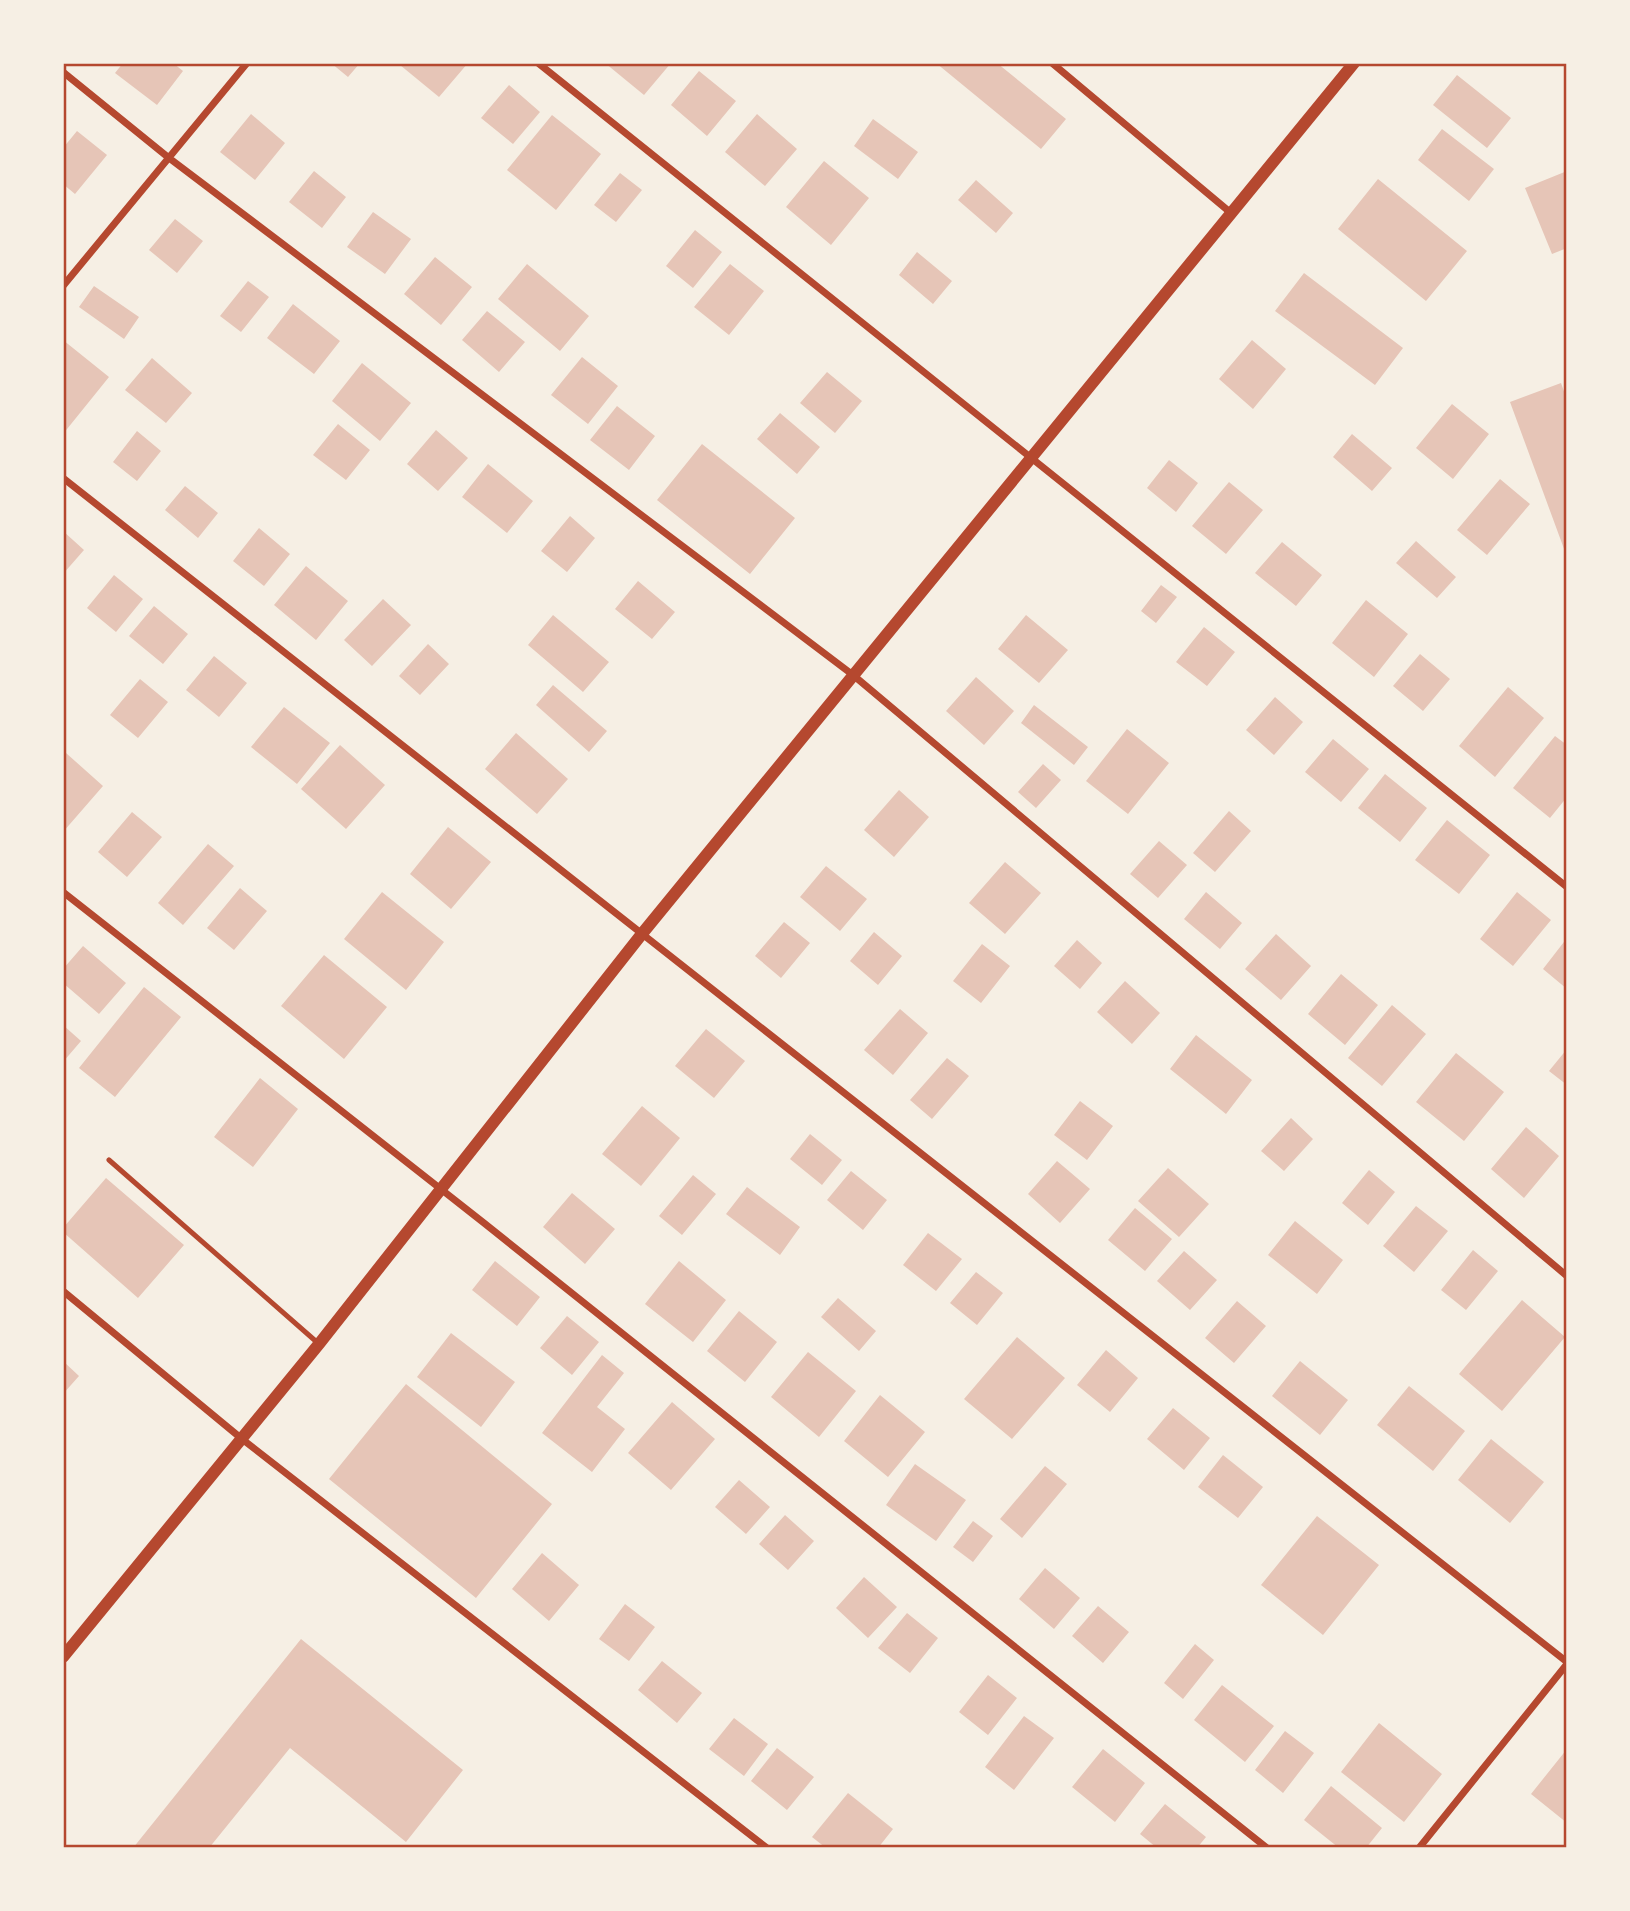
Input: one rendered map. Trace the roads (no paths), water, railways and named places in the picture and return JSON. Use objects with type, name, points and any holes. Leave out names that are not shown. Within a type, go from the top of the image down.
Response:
[{"type":"street","points":[[63,286],[247,63]]},
{"type":"street","points":[[538,63],[1567,887]]},
{"type":"street","points":[[1052,63],[1231,213]]},
{"type":"street","points":[[63,1657],[319,1344],[641,934],[1354,63]]},
{"type":"street","points":[[63,72],[169,158],[853,675],[1567,1276]]},
{"type":"street","points":[[63,478],[1567,1663],[1419,1848]]},
{"type":"street","points":[[63,892],[441,1189],[1267,1848]]},
{"type":"street","points":[[63,1291],[242,1439],[767,1848]]},
{"type":"lane","points":[[109,1160],[319,1344]]}]
